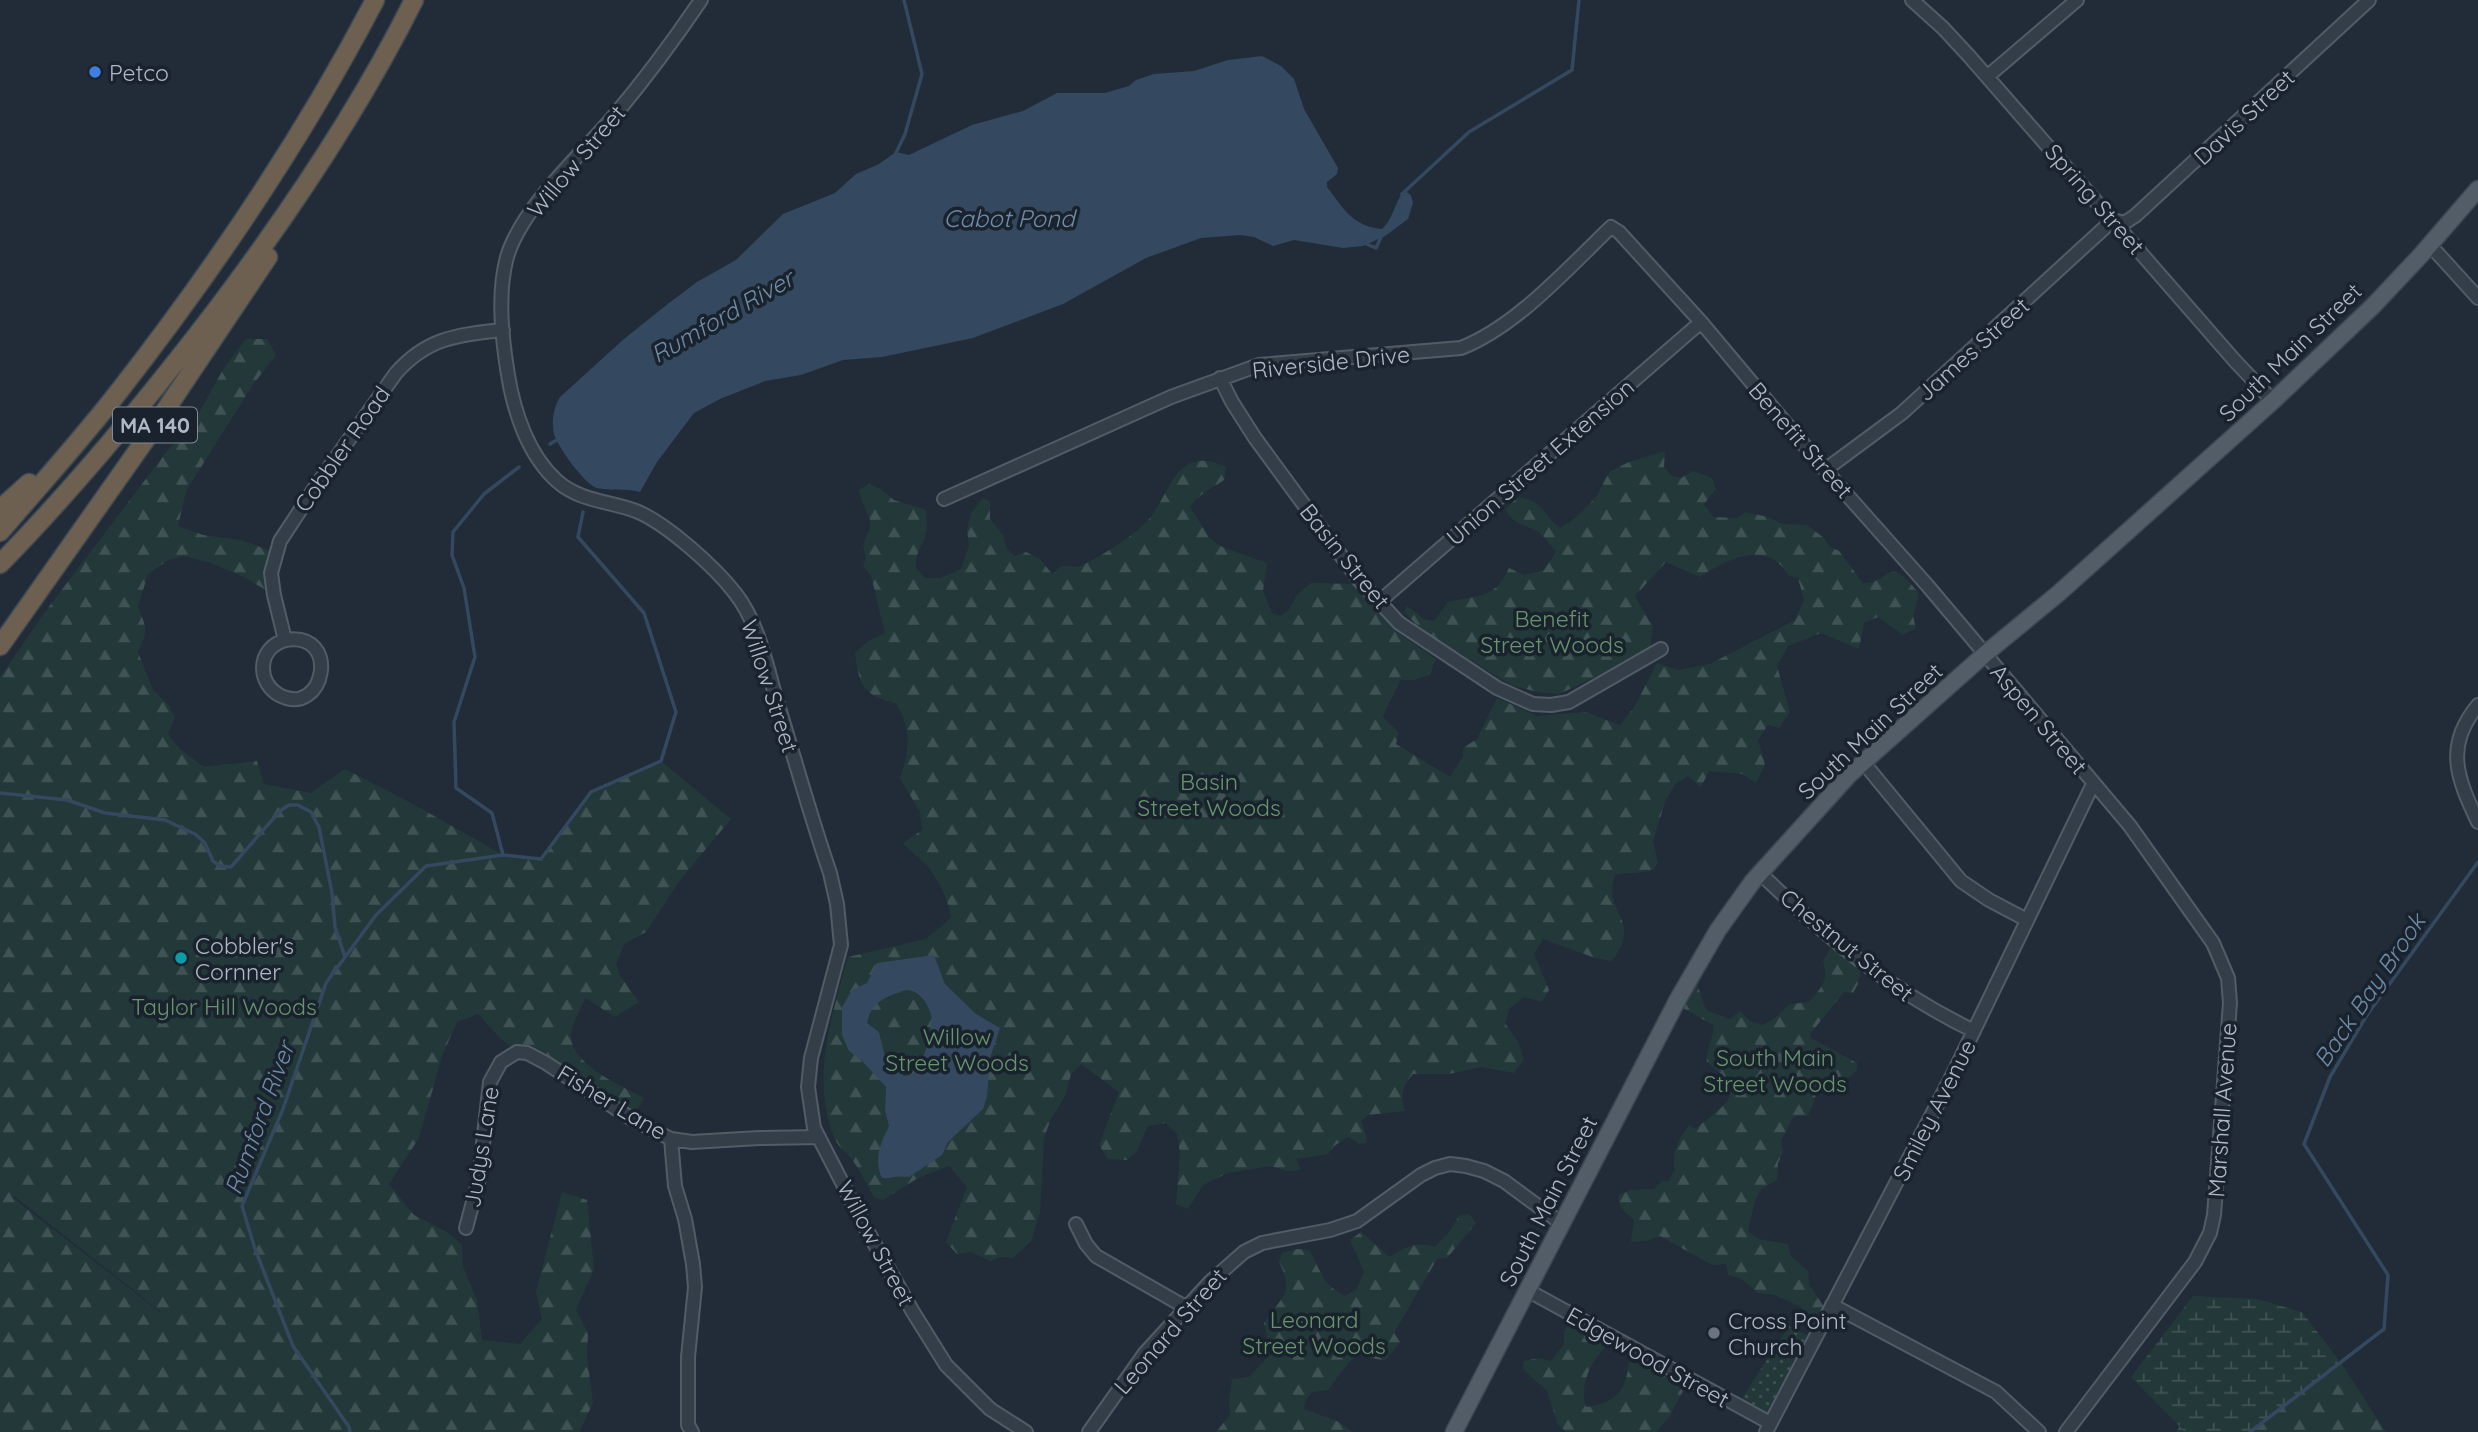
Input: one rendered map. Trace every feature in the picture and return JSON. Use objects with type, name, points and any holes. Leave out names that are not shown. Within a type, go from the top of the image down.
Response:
[{"type":"highway","name":"MA 140","points":[[0,533],[118,392],[210,270],[343,60],[375,0]]},
{"type":"highway","name":"MA 140","points":[[0,646],[255,279],[300,196],[344,128],[414,0]]},
{"type":"highway","points":[[0,564],[43,520],[177,361],[300,196]]},
{"type":"highway","points":[[0,509],[88,428]]},
{"type":"main road","name":"South Main Street","points":[[1454,1432],[1689,980],[1718,930],[1760,873],[1833,791],[1863,762],[2067,586],[2353,326],[2430,245],[2478,189]]},
{"type":"street","name":"Willow Street","points":[[701,0],[676,37],[615,115],[532,210],[508,254],[503,272],[503,330],[512,397],[526,436],[549,473],[558,482],[580,496],[639,512],[666,529],[735,592],[752,622],[830,873],[836,904],[841,945],[811,1058],[808,1087],[814,1128],[864,1225],[946,1365],[990,1409],[1026,1432]]},
{"type":"street","name":"Spring Street","points":[[1912,0],[1943,28],[1988,76],[2235,361],[2273,401]]},
{"type":"street","points":[[1988,76],[2077,0]]},
{"type":"street","name":"Davis Street","points":[[2113,220],[2124,223],[2135,216],[2369,0]]},
{"type":"street","name":"James Street","points":[[1825,470],[1902,413],[2113,220]]},
{"type":"street","name":"Riverside Drive","points":[[944,499],[1171,397],[1259,365],[1461,348],[1489,336],[1523,310],[1611,227],[1614,229]]},
{"type":"street","name":"Benefit Street","points":[[1614,229],[1701,322],[1985,654]]},
{"type":"street","points":[[2430,245],[2478,298]]},
{"type":"street","name":"Union Street Extension","points":[[1379,602],[1701,322]]},
{"type":"street","name":"Cobbler Road","points":[[285,640],[271,573],[280,541],[316,485],[409,358],[443,339],[503,330]]},
{"type":"street","name":"Basin Street","points":[[1220,378],[1255,438],[1336,551],[1379,602],[1399,623],[1497,688],[1533,704],[1569,702],[1661,649]]},
{"type":"street","points":[[285,640],[302,640],[319,656],[322,667],[320,679],[314,689],[304,696],[292,698],[281,695],[271,688],[265,678],[263,666],[266,654],[274,645],[285,640]]},
{"type":"street","name":"Aspen Street","points":[[1985,654],[2093,784]]},
{"type":"street","points":[[2478,705],[2468,718],[2456,749],[2458,772],[2464,792],[2478,822]]},
{"type":"street","points":[[1863,762],[1961,881],[1989,900],[2027,920]]},
{"type":"street","name":"Smiley Avenue","points":[[1768,1428],[1974,1031],[2093,784]]},
{"type":"street","name":"Marshall Avenue","points":[[2066,1432],[2189,1270],[2210,1233],[2217,1194],[2230,1003],[2228,978],[2213,943],[2130,826],[2093,784]]},
{"type":"street","name":"Chestnut Street","points":[[1760,873],[1793,905],[1871,970],[1935,1012],[1974,1031]]},
{"type":"street","name":"Judys Lane","points":[[467,1228],[479,1179],[490,1082],[495,1070],[508,1057],[517,1052],[532,1056]]},
{"type":"street","name":"Fisher Lane","points":[[532,1056],[632,1119],[671,1139],[692,1142],[819,1138]]},
{"type":"street","points":[[671,1139],[675,1186],[694,1264],[695,1287],[688,1357],[686,1430]]},
{"type":"street","name":"Leonard Street","points":[[1089,1432],[1145,1353],[1186,1308],[1228,1263],[1262,1243],[1318,1233],[1357,1221],[1421,1175],[1435,1168],[1458,1165],[1485,1171],[1504,1181],[1561,1223]]},
{"type":"street","points":[[1076,1224],[1086,1244],[1096,1256],[1186,1308]]},
{"type":"street","name":"Edgewood Street","points":[[1527,1290],[1768,1428]]},
{"type":"street","points":[[1832,1306],[1996,1392],[2039,1432]]},
{"type":"green space","name":"Taylor Hill Woods","points":[[246,339],[267,339],[276,355],[252,386],[186,491],[178,526],[203,535],[241,540],[276,553],[274,595],[244,577],[211,563],[184,556],[168,560],[148,574],[138,607],[145,629],[138,652],[153,690],[168,704],[175,718],[168,734],[180,749],[204,767],[257,761],[264,784],[311,793],[345,769],[503,855],[541,859],[591,792],[661,761],[731,819],[680,880],[646,932],[624,944],[616,964],[621,977],[639,1002],[615,1017],[585,998],[573,1027],[573,1046],[588,1065],[611,1081],[644,1098],[632,1119],[517,1052],[478,1014],[457,1022],[442,1056],[419,1138],[389,1184],[414,1215],[447,1232],[462,1245],[463,1267],[477,1300],[482,1340],[520,1344],[542,1319],[536,1292],[562,1192],[587,1200],[594,1269],[576,1310],[588,1333],[587,1357],[593,1403],[579,1432],[0,1432],[0,677],[48,608],[164,455],[196,418],[224,368]],"holes":[[[14,1196],[161,1312],[13,1198]]]},
{"type":"green space","name":"Basin Street Woods","points":[[1665,451],[1664,467],[1672,476],[1681,478],[1693,471],[1712,478],[1716,489],[1704,504],[1713,517],[1737,518],[1745,512],[1768,517],[1782,524],[1807,525],[1824,538],[1830,547],[1839,551],[1863,583],[1894,572],[1900,574],[1919,594],[1913,616],[1916,628],[1903,635],[1878,617],[1864,623],[1859,649],[1821,633],[1788,646],[1777,666],[1790,712],[1779,728],[1768,725],[1758,740],[1765,765],[1756,783],[1742,774],[1709,771],[1701,787],[1688,776],[1675,784],[1665,802],[1653,841],[1658,863],[1653,870],[1615,875],[1613,898],[1624,935],[1621,947],[1612,961],[1595,958],[1543,939],[1534,954],[1549,990],[1542,1002],[1524,997],[1510,1008],[1505,1023],[1518,1042],[1524,1059],[1514,1073],[1481,1067],[1449,1074],[1413,1074],[1403,1091],[1405,1111],[1368,1115],[1361,1121],[1367,1143],[1360,1144],[1348,1137],[1334,1146],[1328,1154],[1296,1159],[1301,1170],[1288,1171],[1270,1166],[1228,1173],[1203,1185],[1188,1209],[1176,1204],[1180,1153],[1177,1134],[1166,1123],[1148,1126],[1137,1151],[1127,1160],[1108,1159],[1099,1145],[1119,1092],[1081,1064],[1071,1074],[1065,1096],[1050,1121],[1044,1138],[1040,1213],[1031,1241],[1013,1258],[1001,1257],[990,1261],[971,1252],[957,1254],[946,1242],[967,1187],[949,1166],[918,1178],[883,1200],[875,1198],[854,1162],[837,1143],[828,1118],[824,1095],[830,1025],[848,957],[926,939],[951,918],[946,897],[936,879],[903,843],[922,830],[920,812],[900,778],[908,740],[905,722],[896,703],[870,693],[858,673],[855,653],[867,642],[885,633],[871,576],[863,566],[866,558],[863,544],[870,528],[870,520],[858,490],[869,484],[881,489],[894,500],[926,510],[926,533],[916,564],[916,568],[925,578],[940,578],[961,569],[969,546],[967,530],[971,513],[983,498],[990,501],[990,519],[1003,535],[1007,549],[1015,556],[1026,552],[1040,559],[1052,574],[1062,566],[1083,565],[1109,551],[1135,532],[1149,519],[1170,484],[1186,466],[1196,461],[1209,461],[1226,467],[1224,480],[1201,495],[1190,507],[1209,537],[1220,546],[1267,563],[1263,591],[1272,613],[1281,616],[1289,610],[1296,596],[1311,583],[1352,584],[1395,631],[1436,659],[1429,675],[1414,680],[1400,680],[1383,717],[1399,733],[1396,744],[1450,777],[1463,757],[1463,748],[1477,739],[1497,698],[1537,716],[1586,712],[1620,725],[1635,706],[1657,663],[1678,670],[1710,664],[1795,620],[1804,600],[1798,578],[1789,576],[1780,564],[1770,558],[1758,555],[1734,559],[1700,577],[1666,562],[1635,596],[1653,627],[1650,649],[1559,694],[1511,685],[1422,630],[1404,612],[1407,606],[1424,619],[1434,621],[1448,602],[1492,591],[1509,568],[1524,575],[1544,570],[1556,552],[1540,533],[1516,521],[1505,509],[1518,497],[1538,505],[1560,528],[1573,520],[1597,496],[1609,472],[1629,462]]},
{"type":"green space","name":"South Main Street Woods","points":[[1831,948],[1848,957],[1861,971],[1858,984],[1853,993],[1844,992],[1810,1034],[1811,1038],[1857,1063],[1857,1070],[1847,1079],[1820,1081],[1807,1116],[1796,1116],[1792,1119],[1781,1141],[1783,1152],[1778,1163],[1777,1180],[1761,1189],[1755,1201],[1748,1231],[1758,1239],[1788,1244],[1791,1256],[1808,1271],[1809,1284],[1824,1307],[1812,1318],[1799,1306],[1775,1295],[1758,1293],[1740,1278],[1728,1275],[1726,1264],[1712,1265],[1660,1236],[1647,1241],[1631,1242],[1634,1220],[1622,1209],[1619,1195],[1630,1190],[1654,1189],[1662,1181],[1668,1181],[1675,1170],[1677,1146],[1689,1125],[1695,1129],[1717,1112],[1729,1097],[1727,1082],[1707,1062],[1713,1025],[1683,1008],[1697,984],[1706,1010],[1730,1019],[1740,1011],[1750,1021],[1762,1025],[1775,1018],[1790,1004],[1809,1002],[1818,992],[1825,979],[1823,961]]},
{"type":"green space","name":"Leonard Street Woods","points":[[1469,1214],[1476,1223],[1447,1258],[1437,1259],[1394,1333],[1400,1342],[1385,1361],[1359,1355],[1349,1362],[1328,1390],[1312,1392],[1305,1401],[1304,1409],[1339,1422],[1352,1432],[1216,1432],[1230,1415],[1232,1379],[1249,1377],[1271,1354],[1264,1323],[1286,1289],[1279,1262],[1282,1253],[1296,1249],[1309,1250],[1327,1282],[1345,1296],[1356,1290],[1364,1272],[1350,1240],[1361,1232],[1390,1257],[1411,1246],[1435,1247],[1459,1216]]},
{"type":"green space","points":[[2193,1296],[2257,1299],[2302,1312],[2341,1363],[2250,1432],[2185,1432],[2131,1377]]},
{"type":"green space","points":[[1570,1324],[1598,1338],[1605,1347],[1587,1375],[1584,1391],[1586,1407],[1605,1402],[1617,1394],[1625,1381],[1629,1362],[1654,1368],[1683,1391],[1670,1416],[1656,1432],[1566,1432],[1558,1425],[1547,1391],[1523,1369],[1524,1361],[1539,1358],[1551,1361],[1564,1344],[1564,1331]]},
{"type":"green space","points":[[1789,1326],[1809,1336],[1773,1413],[1767,1416],[1739,1403]]},
{"type":"green space","points":[[2341,1363],[2386,1432],[2176,1432],[2179,1426]]},
{"type":"water","name":"Cabot Pond","points":[[1262,56],[1281,66],[1294,79],[1304,109],[1338,168],[1337,174],[1327,182],[1327,187],[1344,209],[1363,224],[1382,229],[1404,190],[1411,195],[1413,203],[1408,219],[1385,236],[1363,246],[1343,248],[1294,240],[1273,246],[1254,237],[1240,235],[1201,238],[1146,258],[1063,304],[973,338],[882,357],[843,360],[801,375],[765,381],[694,413],[657,462],[640,492],[597,488],[579,473],[561,447],[554,434],[553,424],[560,397],[624,339],[669,303],[697,282],[736,260],[783,214],[835,193],[856,174],[879,164],[896,152],[909,155],[972,125],[1023,111],[1057,93],[1105,93],[1129,86],[1136,80],[1154,74],[1194,71],[1228,60]]},
{"type":"water","points":[[934,955],[945,984],[976,1014],[1000,1028],[990,1058],[987,1097],[983,1109],[948,1142],[942,1155],[909,1177],[882,1178],[878,1157],[889,1126],[885,1111],[886,1087],[849,1051],[842,1035],[842,1007],[852,990],[867,983],[877,963]],"holes":[[[911,991],[925,1002],[932,1020],[921,1062],[914,1073],[904,1076],[884,1053],[879,1032],[867,1023],[872,1010],[881,1001],[899,992]]]},
{"type":"waterway","points":[[895,155],[905,134],[922,74],[904,0]]},
{"type":"waterway","name":"Rumford River","points":[[1402,194],[1469,132],[1572,70],[1579,0]]},
{"type":"waterway","name":"Rumford River","points":[[1364,243],[1376,248],[1382,235]]},
{"type":"waterway","name":"Rumford River","points":[[550,444],[560,438]]},
{"type":"waterway","name":"Rumford River","points":[[503,855],[492,813],[456,788],[454,722],[475,657],[464,588],[452,555],[453,532],[484,494],[519,467]]},
{"type":"waterway","name":"Rumford River","points":[[350,1432],[293,1346],[255,1249],[242,1206],[283,1109],[326,983],[376,915],[426,866],[503,855],[541,859],[591,792],[661,761],[676,712],[644,613],[578,537],[583,512]]},
{"type":"waterway","points":[[0,793],[67,800],[105,813],[165,820],[195,834],[205,843],[213,861],[220,866],[231,867],[280,811],[289,805],[298,805],[311,812],[319,827],[332,893],[335,927],[345,957]]},
{"type":"waterway","name":"Back Bay Brook","points":[[2250,1432],[2384,1329],[2388,1275],[2304,1144],[2330,1077],[2367,1015],[2478,862]]},
{"type":"place","name":"Petco","points":[[95,72]]},
{"type":"place","name":"Cobbler's Cornner","points":[[181,958]]},
{"type":"place","name":"Cross Point Church","points":[[1714,1333]]},
{"type":"park label","name":"Benefit Street Woods","points":[[1552,631]]},
{"type":"park label","name":"Willow Street Woods","points":[[957,1049]]}]
